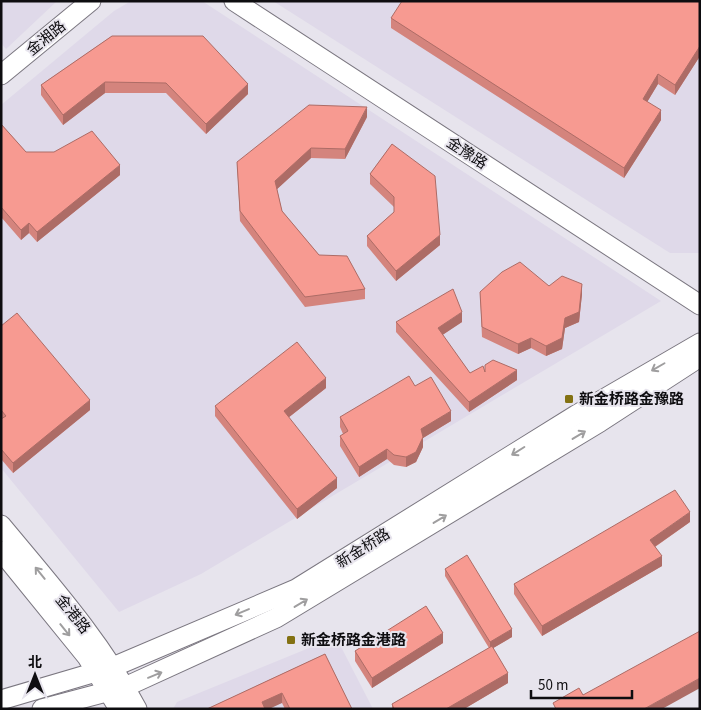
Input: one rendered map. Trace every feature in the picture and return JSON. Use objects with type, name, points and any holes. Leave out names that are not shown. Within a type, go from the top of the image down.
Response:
[{"type":"street","name":"金湘路","points":[[1,75],[92,1]]},
{"type":"street","name":"金豫路","points":[[234,1],[700,305]]},
{"type":"street","name":"新金桥路","points":[[1,700],[105,669],[296,589],[576,415],[700,343]]},
{"type":"street","name":"新金桥路","points":[[42,709],[117,689],[276,618],[600,422],[700,358]]},
{"type":"street","name":"金港路","points":[[1,525],[87,631],[117,689],[138,709]]},
{"type":"street","name":"金港路","points":[[1,552],[88,657],[105,669]]},
{"type":"street","name":"金港路","points":[[117,689],[119,709]]},
{"type":"shaded area","points":[[1,1],[57,1],[6,49],[1,43]]},
{"type":"shaded area","points":[[131,1],[202,1],[661,301],[201,574],[119,612],[1,468],[1,105],[114,11]]},
{"type":"shaded area","points":[[273,1],[700,1],[700,253],[670,253]]},
{"type":"shaded area","points":[[336,637],[373,709],[173,709],[177,702]]},
{"type":"building","points":[[402,1],[700,1],[700,46],[675,85],[658,74],[643,99],[661,110],[624,168],[391,18]]},
{"type":"building","points":[[112,36],[203,36],[248,84],[206,124],[166,83],[105,82],[63,115],[41,85]]},
{"type":"building","points":[[309,105],[367,107],[345,149],[311,148],[275,181],[282,211],[319,255],[347,256],[365,289],[305,297],[240,211],[237,162]]},
{"type":"building","points":[[1,124],[26,152],[54,152],[92,131],[120,165],[37,232],[29,223],[21,230],[1,207]]},
{"type":"building","points":[[392,144],[435,176],[440,235],[396,271],[367,236],[394,212],[394,197],[370,174]]},
{"type":"building","points":[[520,262],[549,286],[562,276],[582,284],[579,312],[565,318],[562,338],[546,346],[531,338],[518,344],[482,327],[480,292],[502,272]]},
{"type":"building","points":[[453,289],[462,312],[438,328],[470,373],[483,366],[485,372],[485,365],[493,360],[517,370],[469,402],[396,322]]},
{"type":"building","points":[[17,313],[90,400],[13,463],[1,449],[1,419],[6,416],[1,410],[1,326]]},
{"type":"building","points":[[297,342],[326,378],[284,411],[337,478],[297,509],[215,406]]},
{"type":"building","points":[[409,376],[415,386],[431,377],[451,411],[421,429],[423,437],[416,452],[406,457],[394,455],[387,449],[359,467],[340,436],[348,431],[340,417]]},
{"type":"building","points":[[675,490],[690,512],[650,540],[662,556],[542,626],[514,584]]},
{"type":"building","points":[[467,555],[512,629],[490,642],[445,569]]},
{"type":"building","points":[[426,606],[443,633],[372,678],[355,651]]},
{"type":"building","points":[[700,631],[700,678],[644,709],[556,709],[553,703],[579,688],[583,695]]},
{"type":"building","points":[[492,646],[508,673],[446,709],[394,709],[392,704]]},
{"type":"building","points":[[325,654],[352,709],[290,709],[282,693],[262,702],[265,709],[207,709]]},
{"type":"place","name":"新金桥路金豫路","points":[[569,399]]},
{"type":"place","name":"新金桥路金港路","points":[[291,640]]}]
